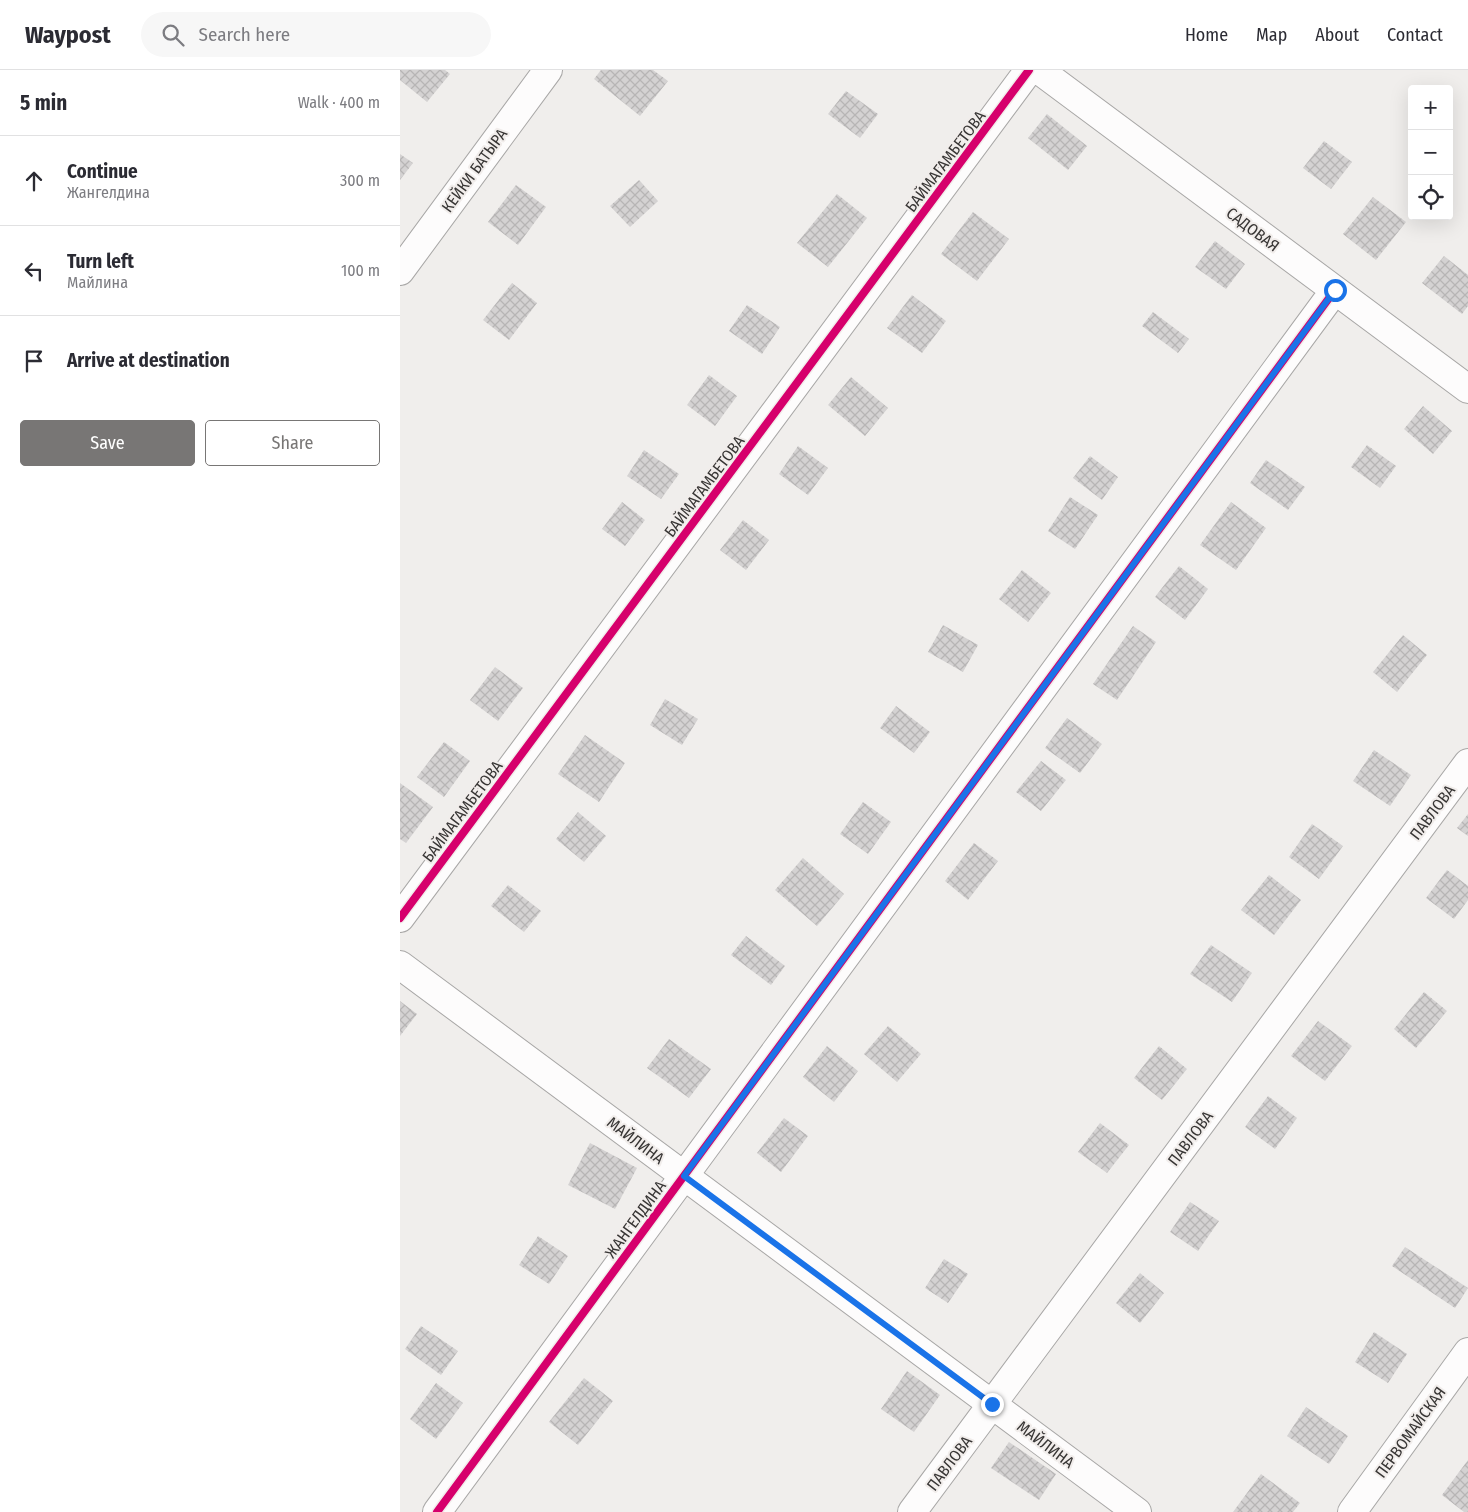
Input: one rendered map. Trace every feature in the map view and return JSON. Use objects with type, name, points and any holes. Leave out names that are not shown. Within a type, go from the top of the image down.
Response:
[{"type":"street","name":"КЕЙКИ БАТЫРА","points":[[400,271],[548,70]]},
{"type":"street","name":"БАЙМАГАМБЕТОВА","points":[[400,918],[1029,70]]},
{"type":"street","name":"САДОВАЯ","points":[[1039,70],[1468,389]]},
{"type":"street","name":"ЖАНГЕЛДИНА","points":[[437,1512],[1335,290]]},
{"type":"street","name":"ПАВЛОВА","points":[[912,1512],[1468,763]]},
{"type":"street","name":"МАЙЛИНА","points":[[400,965],[1137,1512]]},
{"type":"street","name":"ПЕРВОМАЙСКАЯ","points":[[1352,1512],[1468,1352]]},
{"type":"building","points":[[400,70],[445,70],[450,74],[427,102],[400,80]]},
{"type":"building","points":[[601,70],[653,70],[668,81],[640,116],[594,79]]},
{"type":"building","points":[[846,91],[878,114],[860,138],[828,114]]},
{"type":"building","points":[[1047,114],[1087,146],[1068,170],[1028,138]]},
{"type":"building","points":[[1324,141],[1352,162],[1331,189],[1303,168]]},
{"type":"building","points":[[400,154],[413,163],[400,180]]},
{"type":"building","points":[[639,180],[658,201],[630,227],[610,206]]},
{"type":"building","points":[[516,185],[546,207],[518,245],[488,222]]},
{"type":"building","points":[[837,194],[867,218],[828,267],[797,243]]},
{"type":"building","points":[[1373,197],[1406,222],[1376,260],[1343,234]]},
{"type":"building","points":[[973,212],[1009,239],[977,281],[941,254]]},
{"type":"building","points":[[1215,241],[1245,264],[1226,289],[1195,267]]},
{"type":"building","points":[[1444,256],[1468,275],[1468,306],[1462,314],[1422,283]]},
{"type":"building","points":[[512,283],[537,303],[509,340],[483,320]]},
{"type":"building","points":[[912,295],[946,321],[922,353],[887,328]]},
{"type":"building","points":[[747,305],[780,327],[762,354],[729,331]]},
{"type":"building","points":[[1153,312],[1189,339],[1178,353],[1142,326]]},
{"type":"building","points":[[709,375],[737,396],[715,426],[687,405]]},
{"type":"building","points":[[851,377],[888,408],[865,436],[828,405]]},
{"type":"building","points":[[1423,406],[1452,431],[1433,454],[1404,429]]},
{"type":"building","points":[[1367,445],[1396,466],[1380,488],[1351,467]]},
{"type":"building","points":[[798,446],[828,468],[808,495],[779,474]]},
{"type":"building","points":[[644,450],[679,474],[661,499],[627,476]]},
{"type":"building","points":[[1090,456],[1118,477],[1102,500],[1073,478]]},
{"type":"building","points":[[1266,460],[1305,487],[1288,510],[1250,483]]},
{"type":"building","points":[[1070,497],[1098,515],[1075,549],[1048,531]]},
{"type":"building","points":[[622,502],[645,520],[625,546],[602,529]]},
{"type":"building","points":[[1231,502],[1266,528],[1236,570],[1200,545]]},
{"type":"building","points":[[743,520],[769,540],[746,570],[720,550]]},
{"type":"building","points":[[1179,566],[1208,589],[1185,620],[1155,597]]},
{"type":"building","points":[[1022,570],[1051,593],[1028,622],[999,599]]},
{"type":"building","points":[[943,625],[978,645],[963,672],[928,652]]},
{"type":"building","points":[[1133,626],[1156,642],[1117,700],[1093,684]]},
{"type":"building","points":[[1403,635],[1427,655],[1397,692],[1373,672]]},
{"type":"building","points":[[495,667],[523,688],[498,721],[470,700]]},
{"type":"building","points":[[665,699],[698,719],[682,745],[650,725]]},
{"type":"building","points":[[896,706],[930,732],[914,753],[880,728]]},
{"type":"building","points":[[1067,718],[1102,744],[1080,773],[1045,748]]},
{"type":"building","points":[[585,735],[625,763],[599,802],[558,774]]},
{"type":"building","points":[[444,742],[470,761],[444,797],[417,777]]},
{"type":"building","points":[[1374,750],[1411,775],[1390,806],[1353,781]]},
{"type":"building","points":[[1041,761],[1066,780],[1041,811],[1016,792]]},
{"type":"building","points":[[400,783],[433,807],[406,843],[400,839]]},
{"type":"building","points":[[863,802],[891,822],[868,854],[840,834]]},
{"type":"building","points":[[578,812],[606,836],[584,862],[556,839]]},
{"type":"building","points":[[1468,814],[1468,836],[1457,828]]},
{"type":"building","points":[[1312,824],[1343,846],[1319,879],[1289,857]]},
{"type":"building","points":[[974,843],[998,861],[968,900],[945,881]]},
{"type":"building","points":[[803,858],[844,894],[817,926],[775,890]]},
{"type":"building","points":[[1447,870],[1468,886],[1468,900],[1454,919],[1426,898]]},
{"type":"building","points":[[1269,875],[1301,900],[1274,935],[1241,910]]},
{"type":"building","points":[[508,885],[541,911],[524,932],[491,906]]},
{"type":"building","points":[[746,936],[785,966],[771,985],[731,955]]},
{"type":"building","points":[[1211,945],[1252,973],[1232,1002],[1190,974]]},
{"type":"building","points":[[1424,992],[1447,1011],[1416,1048],[1394,1029]]},
{"type":"building","points":[[400,1001],[417,1014],[400,1036]]},
{"type":"building","points":[[1318,1021],[1352,1046],[1325,1081],[1291,1056]]},
{"type":"building","points":[[888,1026],[921,1054],[897,1082],[864,1054]]},
{"type":"building","points":[[669,1039],[711,1069],[689,1098],[647,1068]]},
{"type":"building","points":[[827,1046],[858,1071],[834,1102],[803,1077]]},
{"type":"building","points":[[1159,1046],[1187,1069],[1162,1100],[1134,1078]]},
{"type":"building","points":[[1268,1096],[1297,1118],[1275,1149],[1245,1127]]},
{"type":"building","points":[[784,1118],[808,1136],[781,1172],[757,1153]]},
{"type":"building","points":[[1100,1123],[1129,1145],[1107,1173],[1078,1152]]},
{"type":"building","points":[[590,1143],[637,1168],[615,1209],[568,1185]]},
{"type":"building","points":[[1190,1202],[1219,1221],[1198,1251],[1170,1232]]},
{"type":"building","points":[[538,1236],[568,1256],[549,1284],[519,1265]]},
{"type":"building","points":[[1405,1247],[1468,1288],[1455,1308],[1392,1266]]},
{"type":"building","points":[[944,1259],[968,1274],[948,1303],[925,1288]]},
{"type":"building","points":[[1140,1273],[1164,1293],[1140,1323],[1116,1303]]},
{"type":"building","points":[[421,1326],[458,1351],[441,1375],[405,1349]]},
{"type":"building","points":[[1374,1332],[1407,1354],[1388,1383],[1355,1362]]},
{"type":"building","points":[[907,1371],[940,1395],[914,1432],[881,1409]]},
{"type":"building","points":[[584,1378],[613,1401],[578,1445],[549,1422]]},
{"type":"building","points":[[436,1383],[463,1403],[436,1439],[410,1419]]},
{"type":"building","points":[[1306,1407],[1348,1436],[1329,1464],[1287,1436]]},
{"type":"building","points":[[1009,1442],[1056,1474],[1039,1500],[991,1468]]},
{"type":"building","points":[[1468,1460],[1468,1512],[1464,1512],[1442,1495]]},
{"type":"building","points":[[1261,1474],[1300,1503],[1293,1512],[1233,1512]]},
{"type":"cycle path","points":[[400,918],[1029,70]]},
{"type":"cycle path","points":[[437,1512],[1335,290]]},
{"type":"route","points":[[992,1404],[684,1176],[1335,290]]}]
